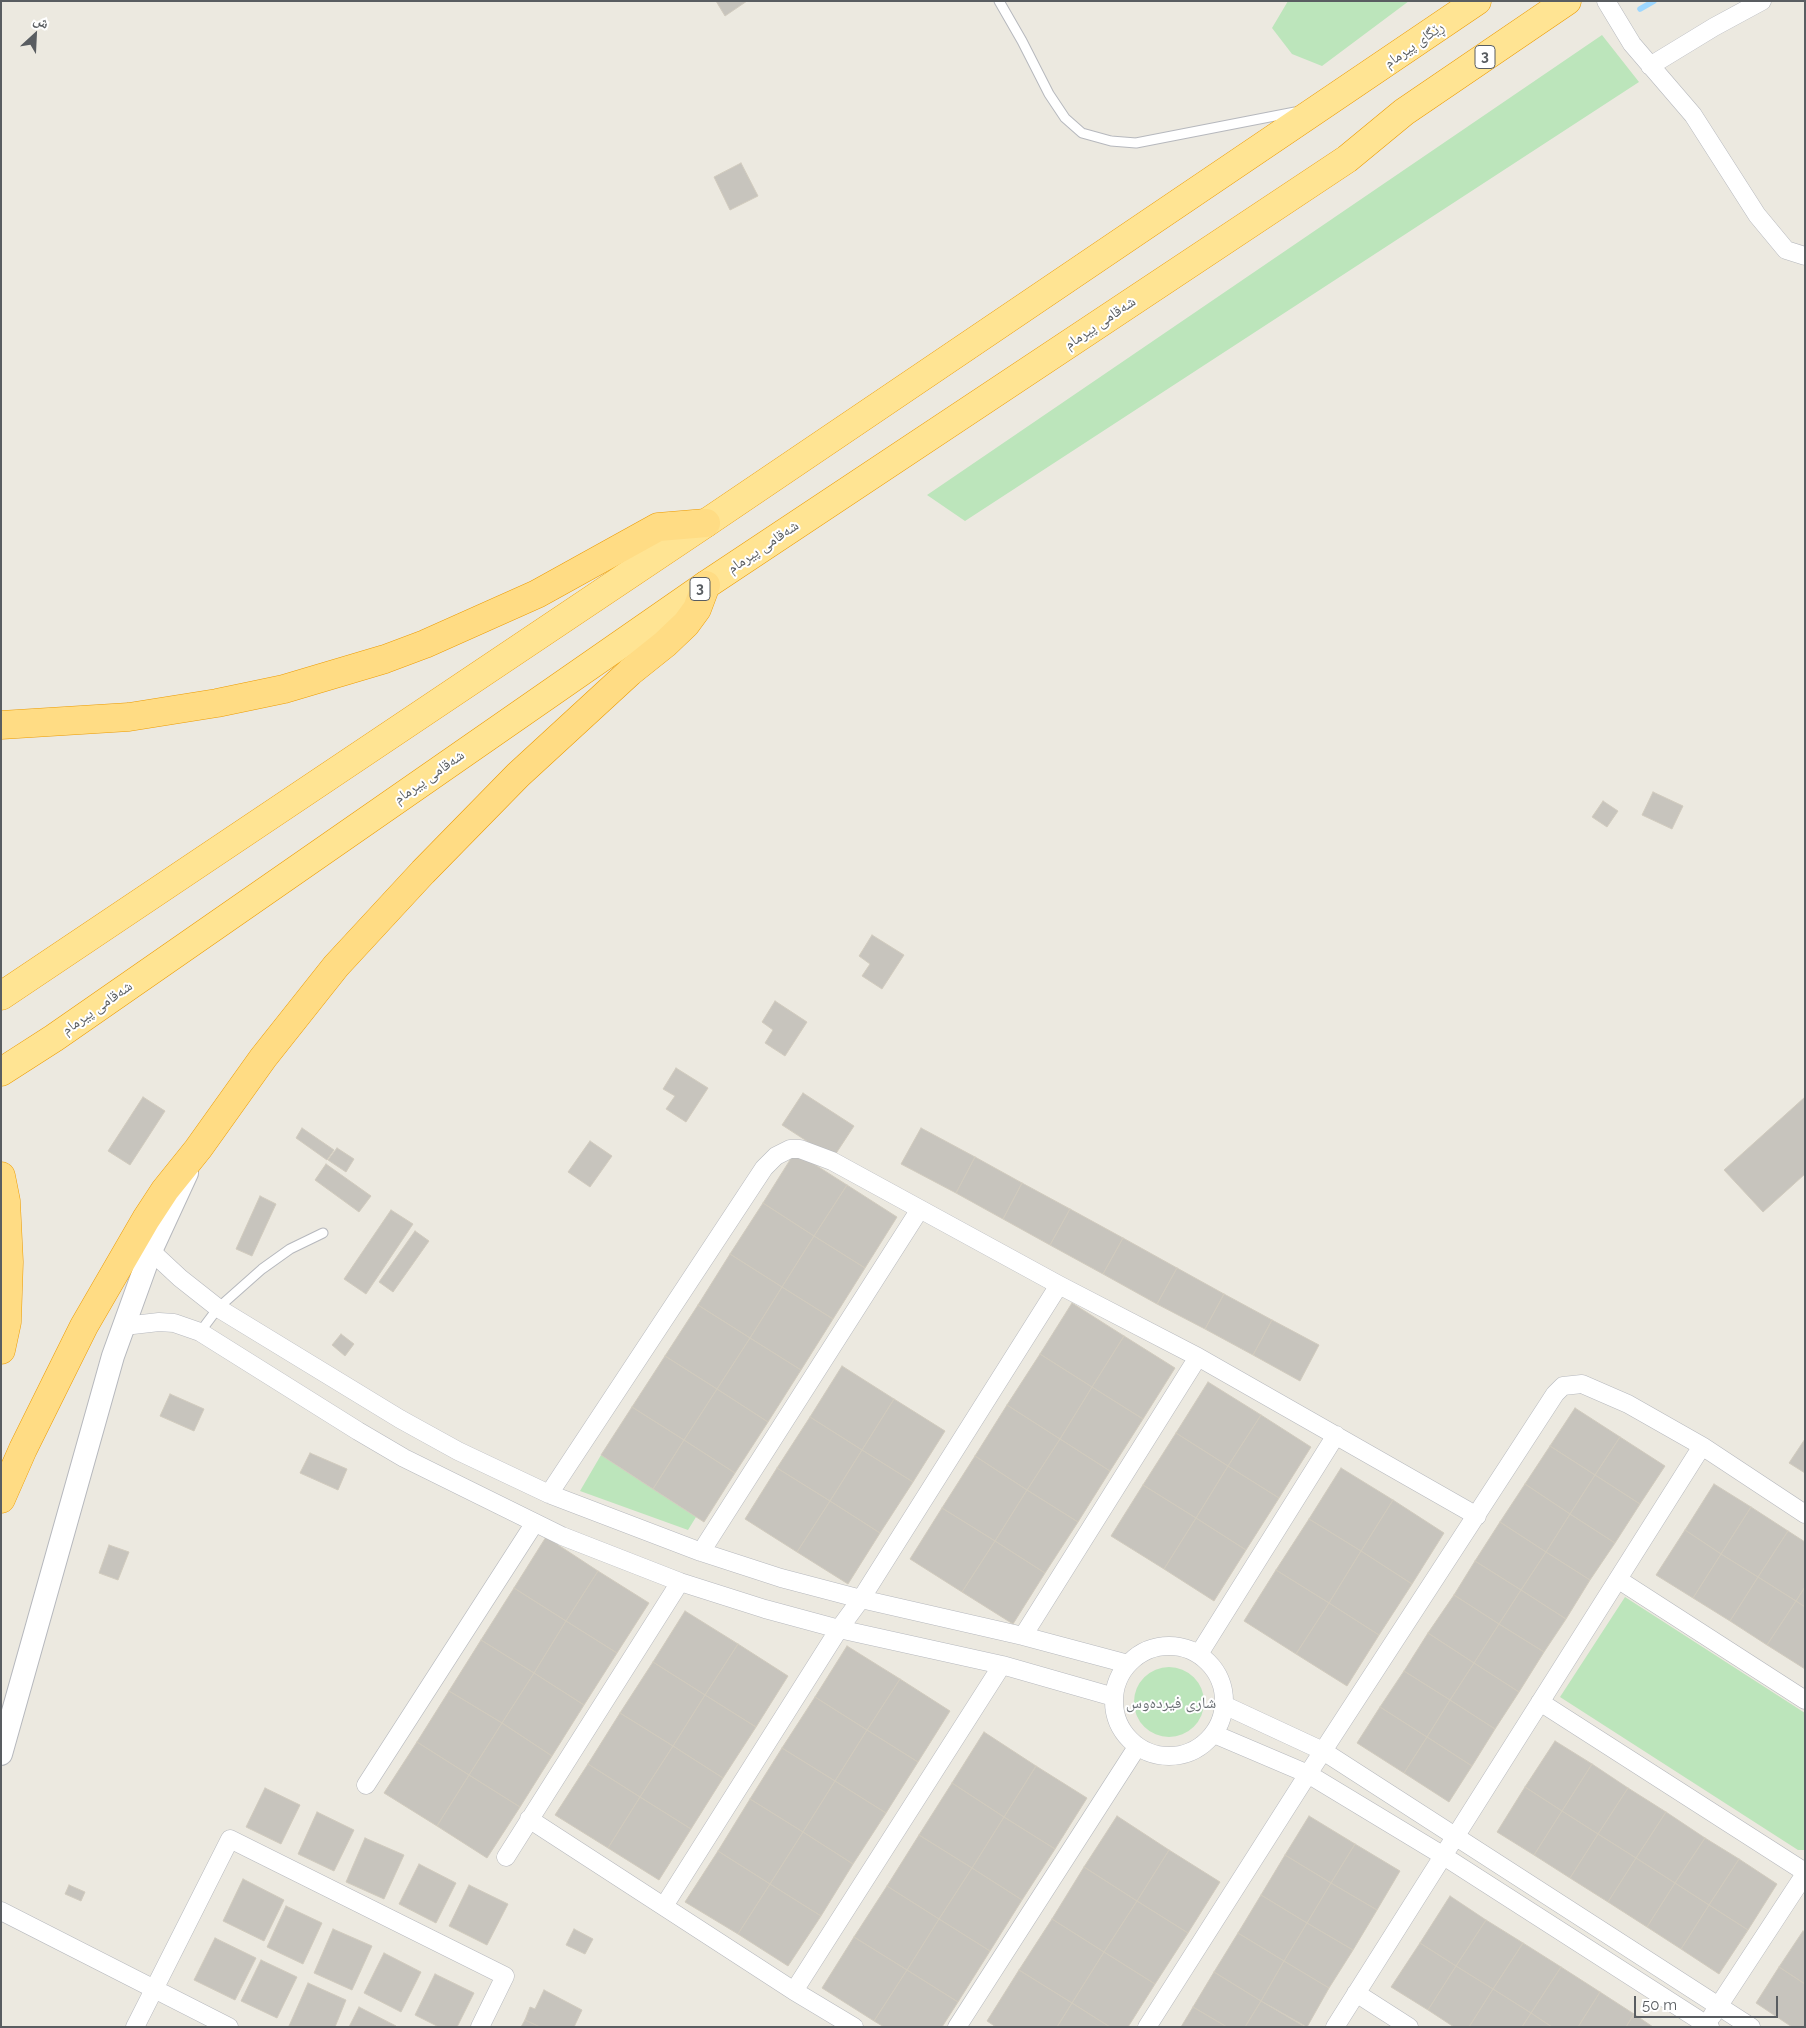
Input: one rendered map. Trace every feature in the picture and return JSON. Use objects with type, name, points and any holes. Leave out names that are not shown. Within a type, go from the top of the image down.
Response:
[{"type":"highway","name":"ڕێگای پیرمام","points":[[1323,107],[1477,1]]},
{"type":"highway","name":"شەقامی پیرمام","points":[[1,1072],[54,1038],[706,585],[1339,164],[1404,112],[1567,1]]},
{"type":"highway","points":[[1,996],[1323,107]]},
{"type":"highway","points":[[1,726],[129,717],[217,703],[284,689],[385,659],[425,644],[537,594],[658,527],[706,523]]},
{"type":"highway","points":[[1,1499],[84,1326],[146,1219],[263,1058],[336,966],[423,872],[518,775],[630,672],[665,644],[686,624],[697,609],[706,585]]},
{"type":"highway","points":[[1,1350],[7,1322],[9,1262],[3,1189]]},
{"type":"street","points":[[1606,1],[1632,44],[1694,115],[1757,215],[1786,250],[1805,256]]},
{"type":"street","points":[[1650,66],[1714,27],[1762,1]]},
{"type":"street","points":[[1,1754],[110,1365],[152,1251],[198,1149]]},
{"type":"street","points":[[549,1494],[764,1168],[776,1156],[790,1149],[800,1149],[832,1162],[1198,1358],[1477,1516]]},
{"type":"street","points":[[701,1552],[920,1209]]},
{"type":"street","points":[[152,1251],[180,1278],[218,1308],[400,1419],[458,1451],[549,1494],[701,1552],[781,1578],[861,1599],[1023,1636],[1128,1664]]},
{"type":"street","points":[[664,1906],[838,1629],[861,1599],[1059,1285]]},
{"type":"street","points":[[124,1326],[159,1322],[174,1323],[200,1332],[396,1454],[534,1524],[680,1582],[765,1609],[838,1629],[1002,1665],[1114,1697]]},
{"type":"street","points":[[1023,1636],[1198,1358]]},
{"type":"street","points":[[1147,2027],[1308,1774],[1555,1394],[1563,1386],[1582,1384],[1628,1404],[1702,1446],[1805,1514]]},
{"type":"street","points":[[1199,1654],[1336,1435]]},
{"type":"street","points":[[1335,2027],[1702,1446]]},
{"type":"street","points":[[366,1785],[534,1524]]},
{"type":"street","points":[[1619,1580],[1805,1700]]},
{"type":"street","points":[[506,1857],[680,1582]]},
{"type":"street","points":[[1165,1646],[1183,1647],[1199,1654],[1213,1667],[1222,1684],[1224,1705],[1221,1721],[1214,1734],[1197,1749],[1179,1755],[1161,1756],[1137,1747],[1118,1723],[1114,1706],[1115,1688],[1121,1672],[1133,1658],[1148,1649],[1165,1646]]},
{"type":"street","points":[[794,1991],[1002,1665]]},
{"type":"street","points":[[1214,1734],[1308,1774],[1442,1855],[1708,2026],[1718,2006],[1805,1873],[1540,1702]]},
{"type":"street","points":[[1224,1705],[1323,1751],[1751,2027]]},
{"type":"street","points":[[957,2027],[1137,1747]]},
{"type":"street","points":[[529,1819],[794,1991],[854,2027]]},
{"type":"street","points":[[135,2027],[230,1839],[505,1976],[480,2027]]},
{"type":"street","points":[[1,1911],[229,2027]]},
{"type":"street","points":[[1356,1993],[1409,2027]]},
{"type":"lane","points":[[999,1],[1049,94],[1065,118],[1082,132],[1111,141],[1136,143],[1323,107]]},
{"type":"lane","points":[[200,1332],[218,1308],[262,1269],[290,1249],[323,1233]]},
{"type":"green space","points":[[1288,1],[1409,1],[1322,66],[1292,54],[1272,28]]},
{"type":"green space","points":[[1602,35],[1639,82],[965,521],[927,495]]},
{"type":"green space","points":[[601,1455],[696,1517],[688,1530],[580,1491]]},
{"type":"green space","points":[[1625,1597],[1805,1713],[1805,1850],[1798,1850],[1560,1697]]},
{"type":"green space","points":[[1169,1667],[1182,1670],[1194,1677],[1201,1689],[1204,1702],[1201,1715],[1194,1727],[1182,1734],[1169,1737],[1156,1734],[1144,1727],[1137,1715],[1134,1702],[1137,1689],[1144,1677],[1156,1670]]},
{"type":"building","points":[[716,1],[747,1],[725,16]]},
{"type":"building","points":[[741,163],[758,196],[730,210],[714,177]]},
{"type":"building","points":[[1653,792],[1683,806],[1672,829],[1642,815]]},
{"type":"building","points":[[1603,801],[1618,811],[1607,827],[1592,817]]},
{"type":"building","points":[[872,935],[904,955],[882,989],[862,976],[870,964],[859,956]]},
{"type":"building","points":[[775,1001],[807,1022],[785,1056],[765,1043],[773,1030],[762,1022]]},
{"type":"building","points":[[676,1068],[708,1088],[686,1122],[666,1109],[675,1096],[663,1089]]},
{"type":"building","points":[[803,1093],[854,1126],[833,1158],[782,1125]]},
{"type":"building","points":[[143,1097],[165,1111],[130,1165],[108,1151]]},
{"type":"building","points":[[1805,1097],[1805,1174],[1763,1212],[1724,1170]]},
{"type":"building","points":[[302,1128],[334,1150],[327,1160],[296,1138]]},
{"type":"building","points":[[921,1128],[975,1157],[956,1193],[901,1164]]},
{"type":"building","points":[[590,1141],[612,1156],[590,1187],[568,1172]]},
{"type":"building","points":[[337,1148],[354,1159],[346,1172],[328,1160]]},
{"type":"building","points":[[795,1152],[847,1185],[814,1236],[763,1203]]},
{"type":"building","points":[[975,1157],[1022,1183],[1003,1219],[956,1193]]},
{"type":"building","points":[[326,1164],[371,1196],[359,1212],[315,1180]]},
{"type":"building","points":[[1022,1183],[1070,1209],[1050,1245],[1003,1219]]},
{"type":"building","points":[[847,1185],[897,1217],[865,1268],[814,1236]]},
{"type":"building","points":[[260,1196],[276,1204],[252,1256],[236,1249]]},
{"type":"building","points":[[763,1203],[814,1236],[782,1287],[730,1254]]},
{"type":"building","points":[[1070,1209],[1123,1238],[1103,1274],[1050,1245]]},
{"type":"building","points":[[391,1210],[413,1224],[366,1294],[344,1279]]},
{"type":"building","points":[[415,1231],[429,1241],[393,1292],[379,1282]]},
{"type":"building","points":[[814,1236],[865,1268],[833,1319],[782,1287]]},
{"type":"building","points":[[1123,1238],[1177,1268],[1157,1304],[1103,1274]]},
{"type":"building","points":[[730,1254],[782,1287],[750,1338],[698,1305]]},
{"type":"building","points":[[1177,1268],[1224,1294],[1205,1329],[1157,1304]]},
{"type":"building","points":[[782,1287],[833,1319],[801,1370],[750,1338]]},
{"type":"building","points":[[1224,1294],[1272,1320],[1253,1355],[1205,1329]]},
{"type":"building","points":[[1072,1303],[1124,1336],[1092,1387],[1040,1354]]},
{"type":"building","points":[[698,1305],[750,1338],[717,1389],[665,1356]]},
{"type":"building","points":[[1272,1320],[1319,1345],[1300,1381],[1253,1355]]},
{"type":"building","points":[[341,1334],[354,1344],[345,1356],[332,1345]]},
{"type":"building","points":[[1124,1336],[1175,1368],[1143,1419],[1092,1387]]},
{"type":"building","points":[[750,1338],[801,1370],[768,1422],[717,1389]]},
{"type":"building","points":[[1040,1354],[1092,1387],[1060,1439],[1007,1405]]},
{"type":"building","points":[[665,1356],[717,1389],[684,1440],[632,1407]]},
{"type":"building","points":[[842,1366],[894,1399],[862,1450],[810,1417]]},
{"type":"building","points":[[1208,1382],[1261,1415],[1228,1466],[1176,1433]]},
{"type":"building","points":[[1092,1387],[1143,1419],[1110,1471],[1060,1439]]},
{"type":"building","points":[[717,1389],[768,1422],[735,1473],[684,1440]]},
{"type":"building","points":[[170,1394],[204,1409],[194,1431],[160,1416]]},
{"type":"building","points":[[894,1399],[945,1431],[913,1482],[862,1450]]},
{"type":"building","points":[[1007,1405],[1060,1439],[1027,1490],[975,1456]]},
{"type":"building","points":[[632,1407],[684,1440],[653,1489],[601,1455]]},
{"type":"building","points":[[1575,1408],[1620,1437],[1595,1475],[1550,1446]]},
{"type":"building","points":[[1261,1415],[1311,1447],[1279,1498],[1228,1466]]},
{"type":"building","points":[[810,1417],[862,1450],[830,1501],[777,1468]]},
{"type":"building","points":[[1176,1433],[1228,1466],[1196,1518],[1143,1485]]},
{"type":"building","points":[[1620,1437],[1665,1466],[1640,1504],[1595,1475]]},
{"type":"building","points":[[1060,1439],[1110,1471],[1078,1522],[1027,1490]]},
{"type":"building","points":[[1805,1439],[1805,1473],[1789,1463]]},
{"type":"building","points":[[684,1440],[735,1473],[704,1522],[653,1489]]},
{"type":"building","points":[[1550,1446],[1595,1475],[1570,1514],[1525,1484]]},
{"type":"building","points":[[862,1450],[913,1482],[880,1533],[830,1501]]},
{"type":"building","points":[[310,1453],[347,1469],[338,1490],[300,1473]]},
{"type":"building","points":[[975,1456],[1027,1490],[995,1541],[942,1508]]},
{"type":"building","points":[[1228,1466],[1279,1498],[1246,1550],[1196,1518]]},
{"type":"building","points":[[777,1468],[830,1501],[797,1552],[745,1519]]},
{"type":"building","points":[[1341,1468],[1393,1500],[1361,1551],[1309,1519]]},
{"type":"building","points":[[1595,1475],[1640,1504],[1615,1543],[1570,1514]]},
{"type":"building","points":[[1525,1484],[1570,1514],[1546,1552],[1500,1522]]},
{"type":"building","points":[[1714,1484],[1751,1507],[1721,1554],[1685,1530]]},
{"type":"building","points":[[1143,1485],[1196,1518],[1164,1569],[1111,1536]]},
{"type":"building","points":[[1027,1490],[1078,1522],[1045,1573],[995,1541]]},
{"type":"building","points":[[1393,1500],[1444,1533],[1412,1584],[1361,1551]]},
{"type":"building","points":[[830,1501],[880,1533],[848,1584],[797,1552]]},
{"type":"building","points":[[1751,1507],[1788,1531],[1758,1577],[1721,1554]]},
{"type":"building","points":[[942,1508],[995,1541],[962,1592],[910,1559]]},
{"type":"building","points":[[1570,1514],[1615,1543],[1590,1580],[1546,1552]]},
{"type":"building","points":[[1196,1518],[1246,1550],[1214,1601],[1164,1569]]},
{"type":"building","points":[[1309,1519],[1361,1551],[1329,1603],[1276,1570]]},
{"type":"building","points":[[1500,1522],[1546,1552],[1521,1590],[1475,1561]]},
{"type":"building","points":[[1685,1530],[1721,1554],[1693,1598],[1656,1575]]},
{"type":"building","points":[[1788,1531],[1805,1542],[1805,1587],[1796,1601],[1758,1577]]},
{"type":"building","points":[[546,1537],[598,1571],[566,1621],[514,1588]]},
{"type":"building","points":[[995,1541],[1045,1573],[1013,1624],[962,1592]]},
{"type":"building","points":[[109,1545],[129,1552],[118,1580],[99,1573]]},
{"type":"building","points":[[1361,1551],[1412,1584],[1379,1635],[1329,1603]]},
{"type":"building","points":[[1546,1552],[1590,1580],[1566,1619],[1521,1590]]},
{"type":"building","points":[[1721,1554],[1758,1577],[1730,1621],[1693,1598]]},
{"type":"building","points":[[1475,1561],[1521,1590],[1499,1624],[1454,1595]]},
{"type":"building","points":[[1276,1570],[1329,1603],[1296,1654],[1244,1621]]},
{"type":"building","points":[[598,1571],[649,1603],[617,1653],[566,1621]]},
{"type":"building","points":[[1758,1577],[1796,1601],[1767,1645],[1730,1621]]},
{"type":"building","points":[[1805,1587],[1805,1607],[1796,1601]]},
{"type":"building","points":[[514,1588],[566,1621],[534,1673],[481,1640]]},
{"type":"building","points":[[1521,1590],[1566,1619],[1544,1652],[1499,1624]]},
{"type":"building","points":[[1454,1595],[1499,1624],[1474,1663],[1428,1633]]},
{"type":"building","points":[[1796,1601],[1805,1607],[1805,1669],[1767,1645]]},
{"type":"building","points":[[1329,1603],[1379,1635],[1347,1686],[1296,1654]]},
{"type":"building","points":[[685,1611],[738,1644],[705,1695],[653,1662]]},
{"type":"building","points":[[566,1621],[617,1653],[584,1705],[534,1673]]},
{"type":"building","points":[[1499,1624],[1544,1652],[1519,1692],[1474,1663]]},
{"type":"building","points":[[1428,1633],[1474,1663],[1450,1700],[1404,1671]]},
{"type":"building","points":[[481,1640],[534,1673],[502,1723],[449,1691]]},
{"type":"building","points":[[738,1644],[788,1676],[756,1727],[705,1695]]},
{"type":"building","points":[[847,1646],[900,1679],[867,1730],[815,1697]]},
{"type":"building","points":[[653,1662],[705,1695],[673,1746],[620,1713]]},
{"type":"building","points":[[1474,1663],[1519,1692],[1495,1729],[1450,1700]]},
{"type":"building","points":[[1404,1671],[1450,1700],[1427,1737],[1380,1707]]},
{"type":"building","points":[[534,1673],[584,1705],[552,1756],[502,1723]]},
{"type":"building","points":[[900,1679],[950,1711],[918,1762],[867,1730]]},
{"type":"building","points":[[449,1691],[502,1723],[469,1775],[417,1742]]},
{"type":"building","points":[[705,1695],[756,1727],[723,1778],[673,1746]]},
{"type":"building","points":[[815,1697],[867,1730],[835,1781],[782,1748]]},
{"type":"building","points":[[1450,1700],[1495,1729],[1472,1766],[1427,1737]]},
{"type":"building","points":[[1380,1707],[1427,1737],[1404,1773],[1357,1743]]},
{"type":"building","points":[[620,1713],[673,1746],[640,1797],[588,1764]]},
{"type":"building","points":[[502,1723],[552,1756],[520,1807],[469,1775]]},
{"type":"building","points":[[867,1730],[918,1762],[886,1813],[835,1781]]},
{"type":"building","points":[[984,1732],[1036,1766],[1004,1817],[952,1783]]},
{"type":"building","points":[[1427,1737],[1472,1766],[1449,1802],[1404,1773]]},
{"type":"building","points":[[1555,1741],[1592,1764],[1562,1811],[1525,1787]]},
{"type":"building","points":[[417,1742],[469,1775],[437,1826],[384,1793]]},
{"type":"building","points":[[673,1746],[723,1778],[691,1829],[640,1797]]},
{"type":"building","points":[[782,1748],[835,1781],[803,1832],[750,1799]]},
{"type":"building","points":[[588,1764],[640,1797],[608,1848],[555,1815]]},
{"type":"building","points":[[1592,1764],[1628,1788],[1598,1834],[1562,1811]]},
{"type":"building","points":[[1036,1766],[1087,1798],[1055,1849],[1004,1817]]},
{"type":"building","points":[[469,1775],[520,1807],[487,1858],[437,1826]]},
{"type":"building","points":[[835,1781],[886,1813],[853,1864],[803,1832]]},
{"type":"building","points":[[952,1783],[1004,1817],[972,1868],[919,1835]]},
{"type":"building","points":[[1525,1787],[1562,1811],[1534,1855],[1497,1832]]},
{"type":"building","points":[[265,1788],[300,1805],[281,1844],[246,1827]]},
{"type":"building","points":[[1628,1788],[1666,1812],[1636,1858],[1598,1834]]},
{"type":"building","points":[[640,1797],[691,1829],[659,1880],[608,1848]]},
{"type":"building","points":[[750,1799],[803,1832],[770,1884],[718,1851]]},
{"type":"building","points":[[1562,1811],[1598,1834],[1570,1878],[1534,1855]]},
{"type":"building","points":[[317,1812],[354,1830],[334,1871],[298,1854]]},
{"type":"building","points":[[1666,1812],[1705,1838],[1675,1883],[1636,1858]]},
{"type":"building","points":[[1117,1816],[1169,1850],[1137,1901],[1084,1867]]},
{"type":"building","points":[[1309,1816],[1355,1844],[1331,1883],[1285,1855]]},
{"type":"building","points":[[1004,1817],[1055,1849],[1022,1900],[972,1868]]},
{"type":"building","points":[[803,1832],[853,1864],[821,1916],[770,1884]]},
{"type":"building","points":[[1598,1834],[1636,1858],[1608,1902],[1570,1878]]},
{"type":"building","points":[[919,1835],[972,1868],[939,1919],[887,1886]]},
{"type":"building","points":[[365,1838],[404,1855],[384,1899],[346,1882]]},
{"type":"building","points":[[1705,1838],[1739,1859],[1709,1905],[1675,1883]]},
{"type":"building","points":[[1355,1844],[1400,1871],[1377,1910],[1331,1883]]},
{"type":"building","points":[[1169,1850],[1220,1882],[1188,1933],[1137,1901]]},
{"type":"building","points":[[718,1851],[770,1884],[738,1934],[685,1902]]},
{"type":"building","points":[[1285,1855],[1331,1883],[1307,1923],[1261,1895]]},
{"type":"building","points":[[1636,1858],[1675,1883],[1647,1927],[1608,1902]]},
{"type":"building","points":[[1739,1859],[1777,1884],[1748,1930],[1709,1905]]},
{"type":"building","points":[[419,1864],[456,1883],[436,1923],[399,1904]]},
{"type":"building","points":[[1084,1867],[1137,1901],[1104,1952],[1052,1919]]},
{"type":"building","points":[[972,1868],[1022,1900],[990,1951],[939,1919]]},
{"type":"building","points":[[243,1879],[284,1900],[264,1941],[223,1921]]},
{"type":"building","points":[[1331,1883],[1377,1910],[1353,1950],[1307,1923]]},
{"type":"building","points":[[1675,1883],[1709,1905],[1681,1949],[1647,1927]]},
{"type":"building","points":[[770,1884],[821,1916],[788,1966],[738,1934]]},
{"type":"building","points":[[69,1885],[85,1892],[81,1901],[65,1894]]},
{"type":"building","points":[[469,1885],[508,1904],[487,1945],[449,1926]]},
{"type":"building","points":[[887,1886],[939,1919],[907,1970],[854,1937]]},
{"type":"building","points":[[1261,1895],[1307,1923],[1284,1961],[1238,1933]]},
{"type":"building","points":[[1450,1896],[1486,1920],[1456,1966],[1420,1943]]},
{"type":"building","points":[[1137,1901],[1188,1933],[1155,1984],[1104,1952]]},
{"type":"building","points":[[1709,1905],[1748,1930],[1719,1974],[1681,1949]]},
{"type":"building","points":[[286,1906],[322,1923],[303,1964],[267,1947]]},
{"type":"building","points":[[939,1919],[990,1951],[958,2002],[907,1970]]},
{"type":"building","points":[[1052,1919],[1104,1952],[1072,2003],[1019,1970]]},
{"type":"building","points":[[1486,1920],[1523,1943],[1493,1989],[1456,1966]]},
{"type":"building","points":[[1307,1923],[1353,1950],[1329,1988],[1284,1961]]},
{"type":"building","points":[[333,1929],[372,1946],[352,1990],[314,1973]]},
{"type":"building","points":[[574,1929],[593,1939],[585,1954],[566,1945]]},
{"type":"building","points":[[1803,1931],[1805,1932],[1805,1984],[1779,1967]]},
{"type":"building","points":[[1238,1933],[1284,1961],[1261,2001],[1214,1972]]},
{"type":"building","points":[[854,1937],[907,1970],[874,2021],[822,1988]]},
{"type":"building","points":[[215,1938],[256,1958],[235,2000],[194,1980]]},
{"type":"building","points":[[1420,1943],[1456,1966],[1428,2010],[1391,1987]]},
{"type":"building","points":[[1523,1943],[1561,1967],[1531,2013],[1493,1989]]},
{"type":"building","points":[[1104,1952],[1155,1984],[1128,2027],[1110,2027],[1072,2003]]},
{"type":"building","points":[[384,1953],[421,1972],[401,2012],[364,1993]]},
{"type":"building","points":[[261,1960],[297,1977],[277,2018],[241,2001]]},
{"type":"building","points":[[1284,1961],[1329,1988],[1307,2027],[1261,2001]]},
{"type":"building","points":[[1456,1966],[1493,1989],[1469,2027],[1454,2027],[1428,2010]]},
{"type":"building","points":[[1561,1967],[1600,1992],[1578,2027],[1552,2027],[1531,2013]]},
{"type":"building","points":[[1779,1967],[1805,1984],[1805,2027],[1792,2027],[1756,2003]]},
{"type":"building","points":[[907,1970],[958,2002],[942,2027],[884,2027],[874,2021]]},
{"type":"building","points":[[1019,1970],[1072,2003],[1057,2027],[996,2027],[987,2021]]},
{"type":"building","points":[[1214,1972],[1261,2001],[1245,2027],[1227,2027],[1193,2007]]},
{"type":"building","points":[[435,1974],[474,1993],[457,2027],[439,2027],[415,2015]]},
{"type":"building","points":[[308,1983],[346,2000],[335,2027],[289,2026]]},
{"type":"building","points":[[1493,1989],[1531,2013],[1522,2027],[1469,2027]]},
{"type":"building","points":[[544,1990],[582,2010],[574,2027],[540,2027],[525,2020],[530,2007],[535,2009]]},
{"type":"building","points":[[1600,1992],[1634,2014],[1626,2027],[1578,2027]]},
{"type":"building","points":[[1261,2001],[1305,2027],[1245,2027]]},
{"type":"building","points":[[1072,2003],[1110,2027],[1057,2027]]},
{"type":"building","points":[[359,2007],[396,2026],[349,2027]]},
{"type":"building","points":[[1193,2007],[1227,2027],[1181,2027]]},
{"type":"building","points":[[1531,2013],[1552,2027],[1522,2027]]},
{"type":"building","points":[[1634,2014],[1653,2027],[1626,2027]]},
{"type":"building","points":[[525,2020],[540,2027],[521,2027]]},
{"type":"waterway","points":[[1640,9],[1654,1]]},
{"type":"district","name":"شاری فیردەوس","points":[[1171,1703]]}]
